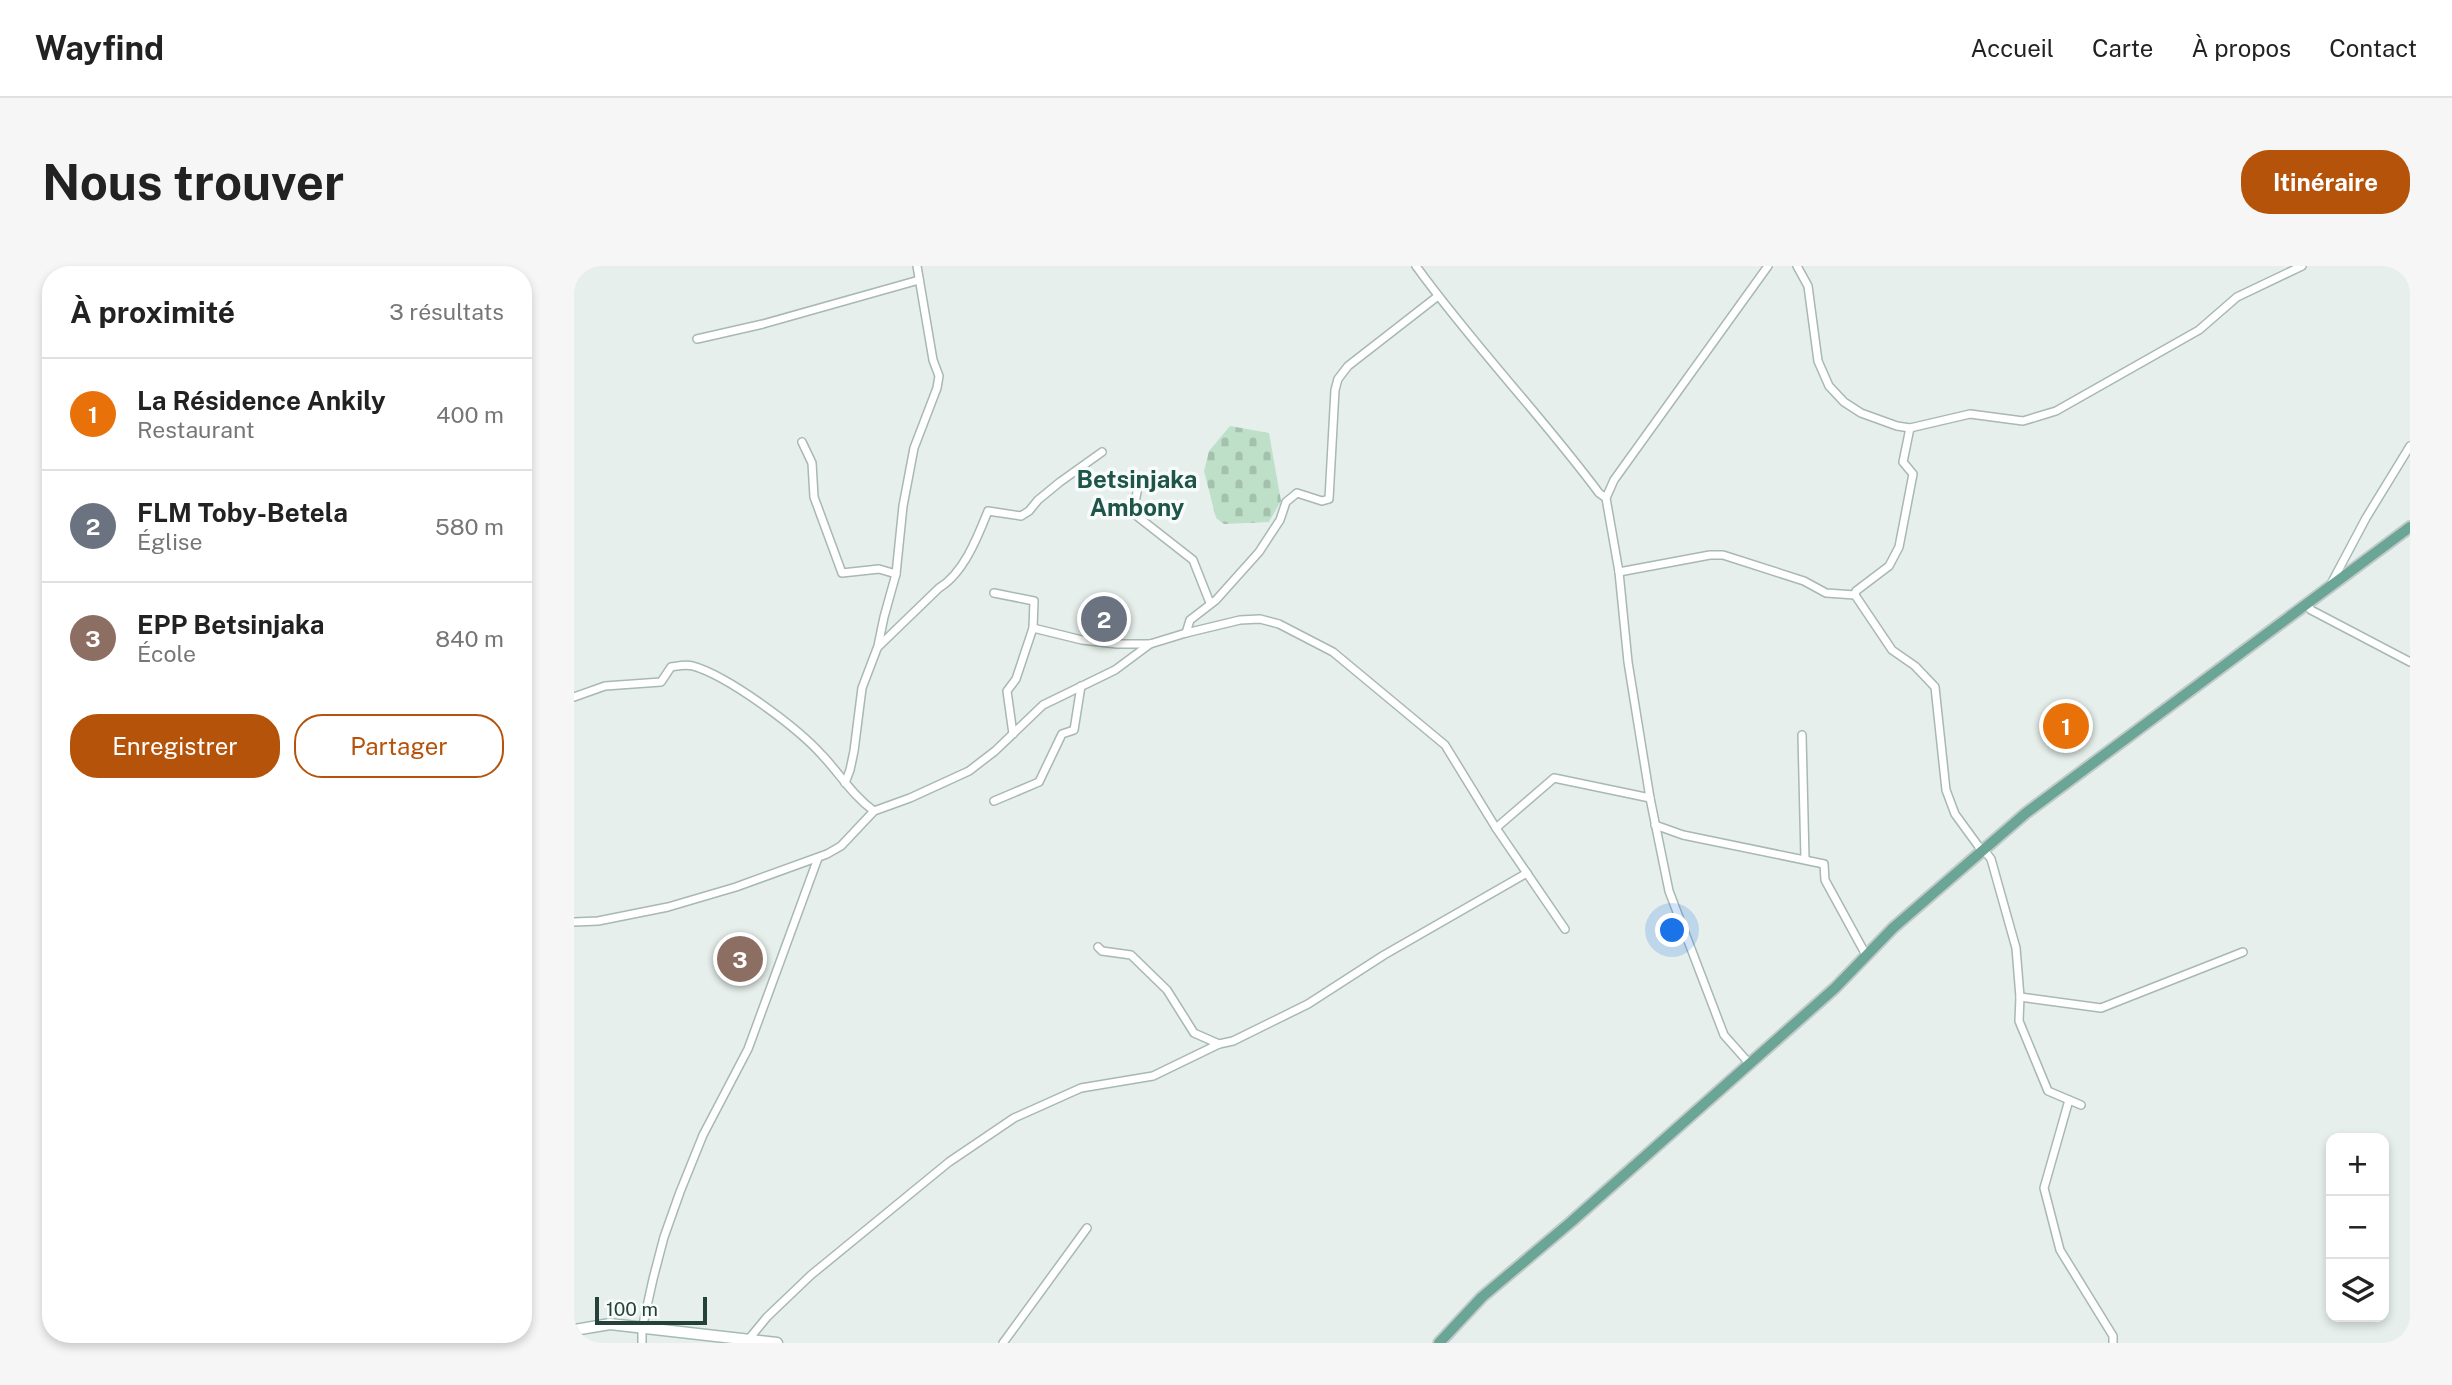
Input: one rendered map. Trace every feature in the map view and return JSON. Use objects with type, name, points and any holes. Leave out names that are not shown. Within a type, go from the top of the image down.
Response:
[{"type":"main road","points":[[1439,1343],[1482,1297],[1835,988],[1893,928],[2026,813],[2410,527]]},
{"type":"street","points":[[845,783],[854,751],[862,688],[878,646],[897,574],[903,506],[914,448],[939,376],[933,360],[917,266]]},
{"type":"street","points":[[1416,266],[1518,395],[1561,441],[1599,493],[1606,498]]},
{"type":"street","points":[[1748,1062],[1724,1035],[1669,891],[1650,799],[1627,658],[1619,572],[1606,498],[1614,480],[1768,266]]},
{"type":"street","points":[[1797,266],[1808,286],[1818,361],[1829,386],[1844,402],[1861,413],[1910,428],[1970,414],[2023,421],[2056,411],[2199,330],[2237,297],[2302,266]]},
{"type":"street","points":[[697,339],[763,324],[919,280]]},
{"type":"street","points":[[1186,633],[1190,620],[1216,600],[1257,554],[1280,520],[1286,502],[1297,493],[1322,501],[1329,499],[1335,390],[1338,379],[1348,366],[1438,296]]},
{"type":"street","points":[[1855,595],[1856,591],[1889,566],[1899,547],[1913,474],[1903,462],[1910,428]]},
{"type":"street","points":[[802,442],[812,463],[814,497],[842,573],[879,569],[897,574]]},
{"type":"street","points":[[2331,585],[2366,518],[2410,446]]},
{"type":"street","points":[[878,646],[953,576],[966,557],[988,511],[1021,516],[1060,482],[1102,452]]},
{"type":"street","points":[[1138,487],[1133,513],[1193,560],[1210,603]]},
{"type":"street","points":[[1619,572],[1685,559],[1723,555],[1804,581],[1825,593],[1855,595]]},
{"type":"street","points":[[994,593],[1034,600],[1033,628],[1016,679],[1007,691],[1013,734]]},
{"type":"street","points":[[1855,595],[1892,650],[1915,666],[1935,687],[1946,790],[1955,814],[1992,859],[2016,948],[2019,1021],[2024,1037],[2048,1091],[2081,1105]]},
{"type":"street","points":[[2306,604],[2311,610],[2410,662]]},
{"type":"street","points":[[1033,628],[1082,640],[1150,644],[1240,620],[1260,619],[1279,624],[1334,652],[1445,745],[1496,828],[1565,929]]},
{"type":"street","points":[[574,922],[598,921],[668,907],[818,858],[841,846],[874,811],[969,771],[987,758],[1043,705],[1115,670],[1150,644]]},
{"type":"street","points":[[574,697],[605,686],[661,682],[671,667],[690,665],[713,674],[778,715],[822,755],[859,800],[874,811]]},
{"type":"street","points":[[994,801],[1039,782],[1062,734],[1074,730],[1081,686]]},
{"type":"street","points":[[1802,735],[1805,859]]},
{"type":"street","points":[[1496,828],[1555,778],[1650,799]]},
{"type":"street","points":[[1655,825],[1683,835],[1824,864],[1825,880],[1866,956]]},
{"type":"street","points":[[642,1343],[642,1329],[664,1237],[680,1192],[702,1135],[752,1039],[818,858]]},
{"type":"street","points":[[748,1340],[766,1317],[831,1258],[949,1162],[1014,1118],[1081,1088],[1153,1076],[1219,1044],[1233,1041],[1308,1004],[1395,949],[1527,873]]},
{"type":"street","points":[[1098,947],[1102,951],[1131,955],[1167,990],[1195,1033],[1219,1044]]},
{"type":"street","points":[[2020,997],[2101,1008],[2243,952]]},
{"type":"street","points":[[2069,1100],[2044,1188],[2060,1250],[2113,1336],[2113,1343]]},
{"type":"street","points":[[1003,1343],[1087,1228]]},
{"type":"street","points":[[574,1330],[610,1324],[777,1343]]},
{"type":"green space","points":[[1230,426],[1269,433],[1281,501],[1269,522],[1224,524],[1216,518],[1204,471],[1209,451]]},
{"type":"place","name":"FLM Toby-Betela","points":[[1104,619]]},
{"type":"place","name":"La Résidence Ankily","points":[[2066,726]]},
{"type":"place","name":"EPP Betsinjaka","points":[[740,959]]},
{"type":"district","name":"Betsinjaka Ambony","points":[[1137,494]]}]
